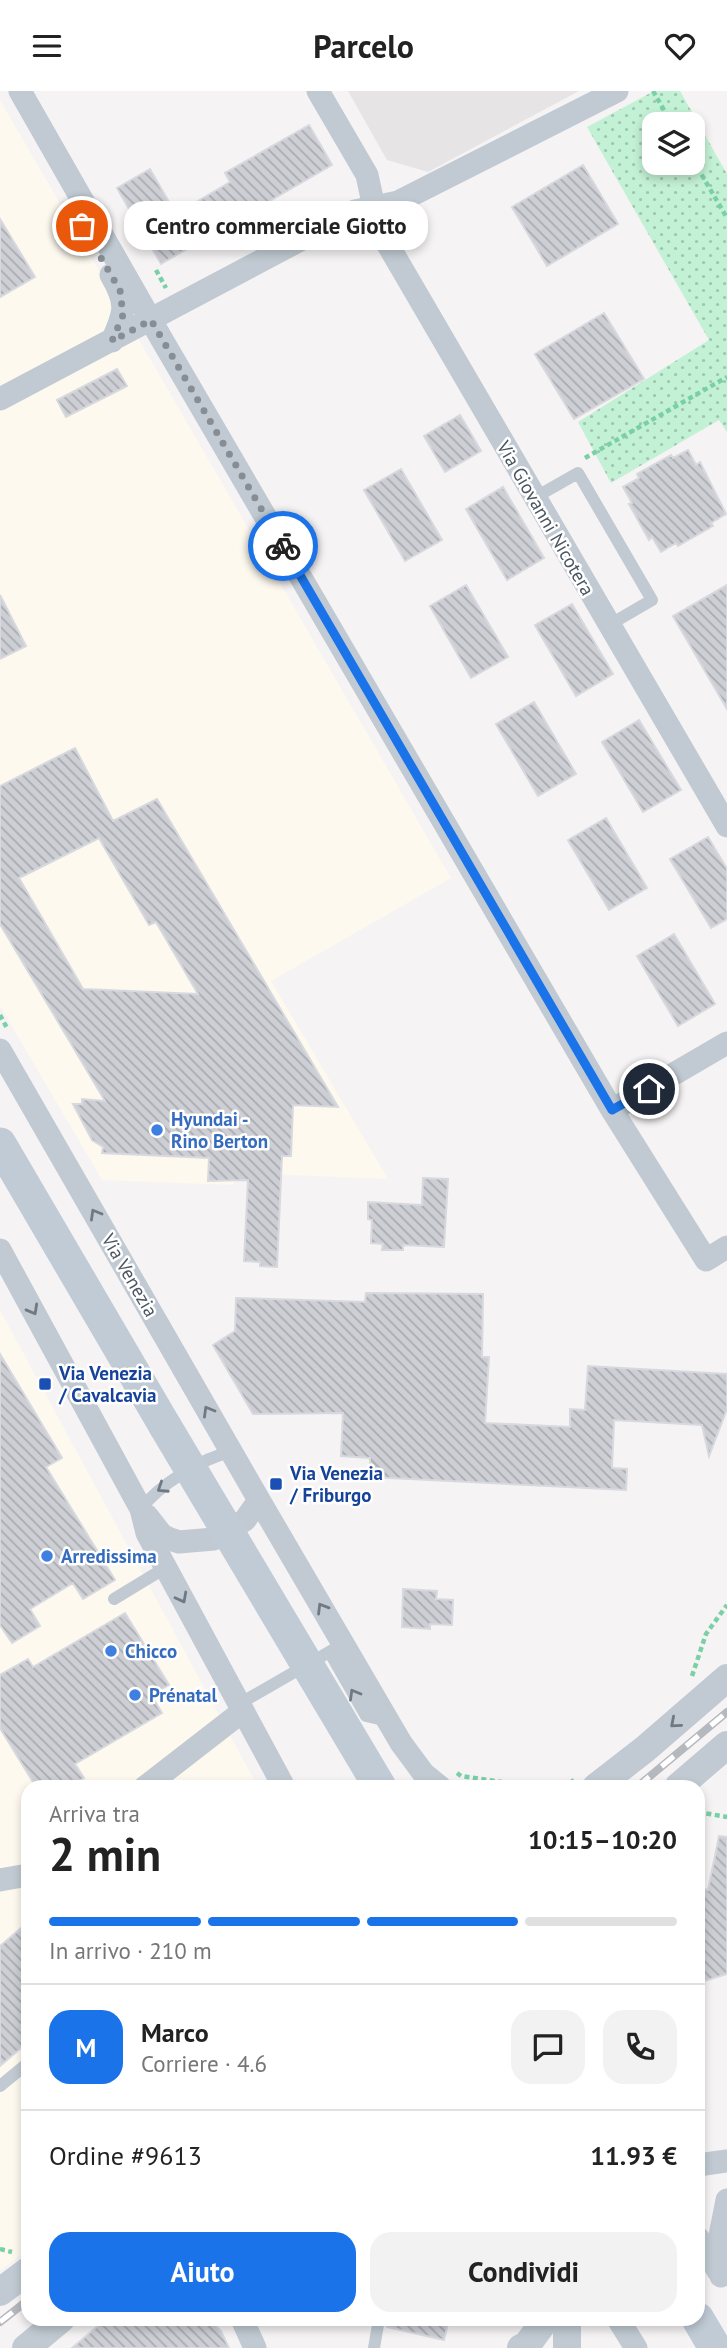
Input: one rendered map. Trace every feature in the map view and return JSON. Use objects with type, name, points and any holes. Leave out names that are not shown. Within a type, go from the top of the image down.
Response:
[{"type":"main road","points":[[0,1144],[376,1780]]},
{"type":"main road","points":[[702,2326],[715,2348]]},
{"type":"street","points":[[4,91],[120,290],[123,315],[112,341]]},
{"type":"street","points":[[20,91],[612,1110],[706,1260],[727,1247]]},
{"type":"street","name":"Via Giovanni Nicotera","points":[[318,91],[367,175],[378,226],[384,238],[727,825]]},
{"type":"street","points":[[0,398],[355,211],[398,202],[617,91]]},
{"type":"street","points":[[612,1110],[727,1043]]},
{"type":"street","name":"Via Venezia","points":[[0,1050],[259,1500],[337,1649],[424,1774],[431,1780]]},
{"type":"street","points":[[0,1250],[141,1509],[162,1535],[179,1542],[214,1539],[244,1520],[259,1500]]},
{"type":"street","points":[[141,1509],[147,1533],[280,1780]]},
{"type":"street","points":[[605,1780],[727,1678]]},
{"type":"street","points":[[154,1780],[241,1708]]},
{"type":"street","points":[[686,1780],[727,1745]]},
{"type":"street","points":[[0,1880],[21,1876]]},
{"type":"street","points":[[705,2164],[727,2161]]},
{"type":"street","points":[[724,2281],[718,2246],[727,2200]]},
{"type":"street","points":[[705,2250],[724,2281]]},
{"type":"street","points":[[0,2293],[18,2273]]},
{"type":"street","points":[[26,2348],[53,2326]]},
{"type":"street","points":[[245,2326],[255,2348]]},
{"type":"street","points":[[521,2348],[541,2326]]},
{"type":"street","points":[[567,2326],[568,2348]]},
{"type":"street","points":[[622,2326],[636,2348]]},
{"type":"lane","points":[[534,498],[578,473],[652,600],[609,625]]},
{"type":"lane","points":[[141,1509],[153,1493],[217,1455],[231,1452]]},
{"type":"lane","points":[[114,1599],[165,1568]]},
{"type":"lane","points":[[241,1708],[337,1649]]},
{"type":"lane","points":[[0,2086],[21,2069]]},
{"type":"lane","points":[[374,2348],[377,2326]]},
{"type":"lane","points":[[694,2326],[707,2348]]},
{"type":"path","points":[[653,91],[666,112]]},
{"type":"path","points":[[702,175],[727,218]]},
{"type":"path","points":[[156,270],[170,295]]},
{"type":"path","points":[[583,459],[727,377]]},
{"type":"path","points":[[461,1776],[488,1780]]},
{"type":"path","points":[[705,1813],[727,1817]]},
{"type":"shaded area","points":[[348,91],[579,91],[428,172],[387,160]]},
{"type":"shaded area","points":[[0,100],[451,878],[271,981],[388,1179],[245,1173],[232,1185],[102,1180],[0,1006]]},
{"type":"shaded area","points":[[0,1310],[254,1780],[21,1780],[21,2254],[0,2271]]},
{"type":"green space","points":[[654,91],[680,91],[692,112],[642,112],[642,175],[705,175],[705,135],[727,174],[727,432],[719,420],[611,483],[578,422],[709,340],[587,127]]},
{"type":"building","points":[[309,125],[332,165],[161,264],[117,188],[150,169],[176,214],[230,182],[225,173]]},
{"type":"building","points":[[583,165],[618,224],[547,266],[512,207]]},
{"type":"building","points":[[0,219],[35,277],[0,297]]},
{"type":"building","points":[[604,313],[644,379],[574,419],[535,354]]},
{"type":"building","points":[[117,369],[127,386],[66,417],[57,400]]},
{"type":"building","points":[[460,415],[481,451],[445,472],[424,436]]},
{"type":"building","points":[[688,450],[696,465],[700,462],[726,514],[711,523],[713,526],[678,546],[676,543],[661,552],[652,537],[649,540],[629,504],[632,503],[623,487],[639,478],[637,474],[671,455],[673,458]]},
{"type":"building","points":[[401,469],[442,540],[405,561],[364,490]]},
{"type":"building","points":[[503,487],[544,558],[507,580],[466,509]]},
{"type":"building","points":[[466,585],[508,657],[471,678],[430,606]]},
{"type":"building","points":[[727,585],[727,709],[673,616]]},
{"type":"building","points":[[0,595],[26,646],[0,659]]},
{"type":"building","points":[[572,604],[613,674],[576,696],[535,625]]},
{"type":"building","points":[[534,702],[576,774],[538,796],[496,724]]},
{"type":"building","points":[[639,720],[681,790],[643,812],[602,742]]},
{"type":"building","points":[[75,748],[113,821],[157,799],[338,1107],[293,1105],[291,1156],[282,1156],[277,1267],[244,1261],[248,1180],[208,1181],[209,1158],[102,1153],[103,1147],[92,1140],[73,1104],[82,1104],[82,1099],[105,1101],[0,924],[0,786]],"holes":[[[99,838],[149,925],[156,922],[198,994],[83,989],[19,878]]]},
{"type":"building","points":[[606,818],[647,888],[609,910],[568,840]]},
{"type":"building","points":[[708,837],[727,869],[727,919],[711,928],[670,859]]},
{"type":"building","points":[[674,934],[715,1004],[678,1026],[637,956]]},
{"type":"building","points":[[423,1178],[448,1179],[444,1247],[403,1245],[403,1250],[382,1250],[383,1244],[371,1243],[372,1220],[368,1219],[368,1202],[422,1205]]},
{"type":"building","points":[[366,1293],[483,1294],[482,1357],[489,1357],[485,1423],[570,1427],[570,1409],[585,1410],[588,1366],[727,1374],[727,1409],[709,1456],[702,1425],[614,1420],[612,1468],[627,1469],[626,1490],[370,1477],[370,1458],[341,1456],[343,1413],[253,1414],[213,1345],[235,1331],[236,1298],[365,1302]]},
{"type":"building","points":[[0,1354],[62,1458],[46,1467],[115,1580],[83,1599],[73,1583],[30,1609],[40,1626],[12,1643],[0,1625]]},
{"type":"building","points":[[403,1589],[437,1591],[436,1599],[453,1600],[452,1625],[430,1624],[430,1629],[402,1627]]},
{"type":"building","points":[[125,1613],[169,1685],[151,1695],[162,1713],[75,1764],[84,1778],[81,1780],[32,1780],[0,1728],[0,1675],[28,1659],[33,1667]]},
{"type":"building","points":[[719,1836],[727,1837],[727,1974],[705,1981],[705,1889],[708,1890]]},
{"type":"building","points":[[21,1928],[21,2048],[0,2066],[0,1946]]},
{"type":"building","points":[[98,2326],[216,2326],[229,2348],[72,2348]]},
{"type":"building","points":[[387,2326],[447,2326],[444,2340]]},
{"type":"railway","points":[[645,1780],[727,1712]]},
{"type":"railway","points":[[0,2322],[21,2306]]},
{"type":"way so far","points":[[82,226],[120,290],[123,315],[112,341],[151,320],[283,546]]},
{"type":"place","name":"Centro commerciale Giotto","points":[[82,226]]},
{"type":"place","name":"Hyundai - Rino Berton","points":[[157,1130]]},
{"type":"place","name":"Via Venezia / Cavalcavia","points":[[45,1384]]},
{"type":"place","name":"Via Venezia / Friburgo","points":[[276,1484]]},
{"type":"place","name":"Arredissima","points":[[47,1556]]},
{"type":"place","name":"Chicco","points":[[111,1651]]},
{"type":"place","name":"Prénatal","points":[[135,1695]]},
{"type":"route","points":[[283,546],[612,1110],[649,1089]]}]
